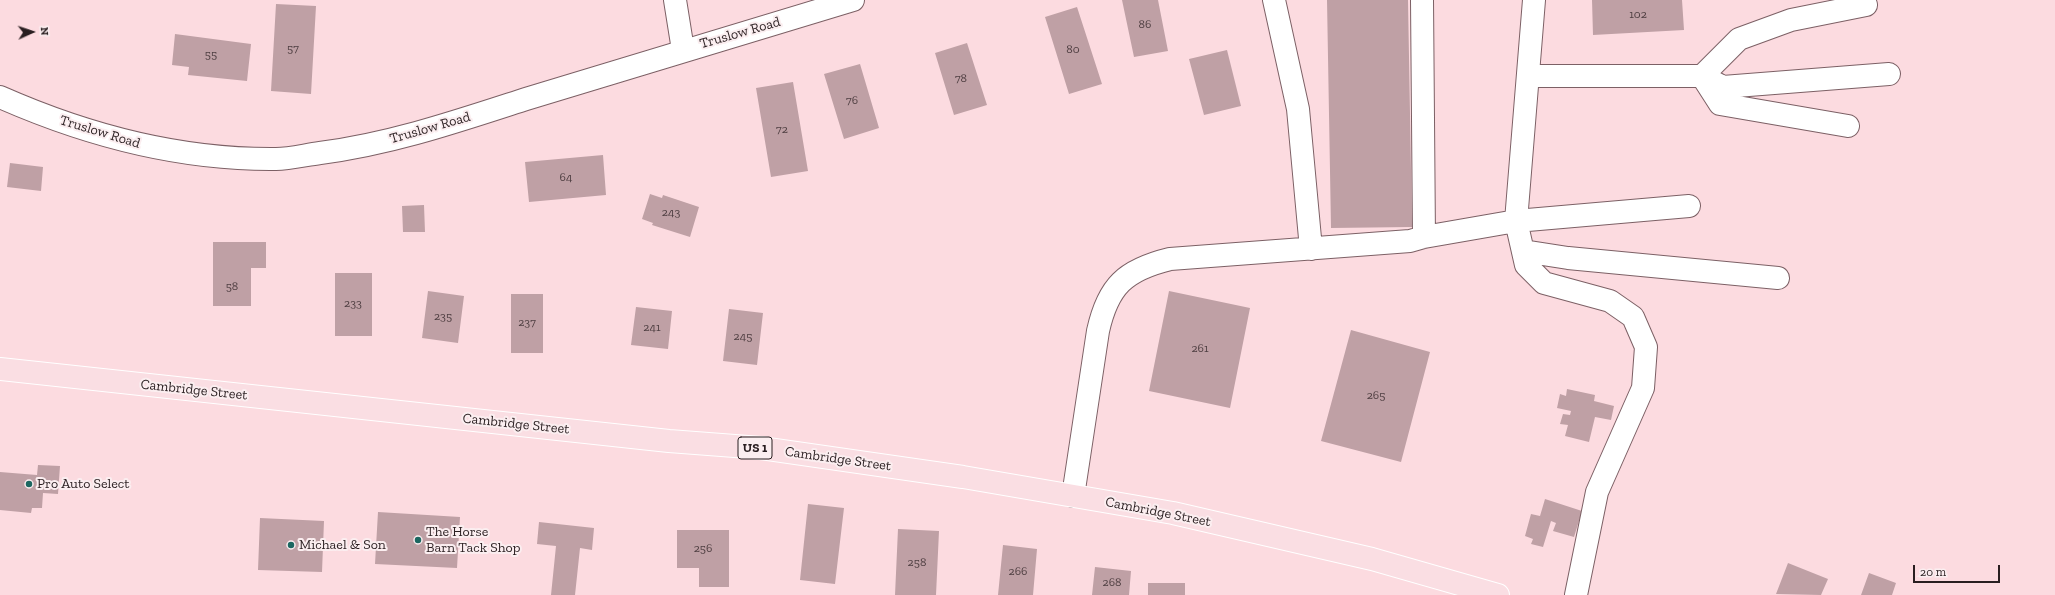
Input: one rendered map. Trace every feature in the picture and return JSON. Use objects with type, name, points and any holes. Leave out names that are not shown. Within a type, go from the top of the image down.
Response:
[{"type":"main road","name":"Cambridge Street","points":[[0,369],[669,441],[761,448],[963,477],[1173,513],[1357,555],[1498,595]]},
{"type":"street","points":[[675,0],[683,50]]},
{"type":"street","name":"Truslow Road","points":[[0,97],[99,134],[156,148],[223,157],[277,159],[351,149],[416,134],[683,50],[853,0]]},
{"type":"street","points":[[1274,0],[1298,109],[1312,249]]},
{"type":"street","points":[[1422,0],[1424,237]]},
{"type":"street","points":[[1534,0],[1516,221],[1526,265],[1544,284],[1610,301],[1633,317],[1646,347],[1644,388],[1597,492],[1576,595]]},
{"type":"street","points":[[1702,76],[1739,39],[1791,20],[1866,5]]},
{"type":"street","points":[[1528,76],[1702,76],[1723,87],[1889,74]]},
{"type":"street","points":[[1702,76],[1720,104],[1848,126]]},
{"type":"street","points":[[1072,496],[1103,308],[1112,292],[1128,276],[1147,264],[1170,259],[1410,241],[1424,237],[1516,221],[1689,206]]},
{"type":"street","points":[[1523,251],[1568,258],[1778,278]]},
{"type":"building","points":[[1122,0],[1158,0],[1168,51],[1134,57]]},
{"type":"building","points":[[1327,0],[1408,0],[1412,227],[1331,228]]},
{"type":"building","points":[[1592,0],[1682,0],[1684,30],[1593,35]]},
{"type":"building","points":[[276,4],[316,6],[311,94],[271,91]]},
{"type":"building","points":[[1077,7],[1102,84],[1069,94],[1045,17]]},
{"type":"building","points":[[175,34],[251,44],[247,81],[188,75],[189,67],[172,65]]},
{"type":"building","points":[[967,43],[987,105],[954,115],[935,53]]},
{"type":"building","points":[[1227,50],[1241,106],[1204,115],[1189,59]]},
{"type":"building","points":[[860,64],[879,128],[844,139],[824,74]]},
{"type":"building","points":[[793,82],[808,171],[771,177],[756,88]]},
{"type":"building","points":[[603,155],[606,195],[529,202],[525,162]]},
{"type":"building","points":[[10,163],[43,167],[41,191],[7,187]]},
{"type":"building","points":[[650,194],[662,198],[663,195],[699,207],[690,237],[652,225],[653,223],[642,219]]},
{"type":"building","points":[[424,205],[425,232],[403,232],[402,206]]},
{"type":"building","points":[[213,242],[266,242],[266,268],[251,268],[251,306],[213,306]]},
{"type":"building","points":[[335,273],[372,273],[372,336],[335,336]]},
{"type":"building","points":[[428,291],[464,296],[458,343],[422,338]]},
{"type":"building","points":[[1169,291],[1250,308],[1230,408],[1149,391]]},
{"type":"building","points":[[511,294],[543,294],[543,353],[511,353]]},
{"type":"building","points":[[636,307],[672,311],[668,349],[631,345]]},
{"type":"building","points":[[729,309],[763,313],[757,365],[723,361]]},
{"type":"building","points":[[1351,330],[1430,352],[1401,462],[1321,441]]},
{"type":"building","points":[[1567,389],[1595,395],[1594,401],[1614,406],[1611,420],[1595,417],[1589,442],[1565,436],[1568,425],[1560,424],[1563,414],[1570,415],[1571,411],[1557,408],[1560,394],[1566,396]]},
{"type":"building","name":"Pro Auto Select","points":[[38,465],[60,466],[58,494],[43,493],[42,508],[32,508],[31,513],[0,510],[0,472],[37,475]]},
{"type":"building","points":[[1545,499],[1582,511],[1574,537],[1553,531],[1556,523],[1551,521],[1543,547],[1531,544],[1533,539],[1525,536],[1531,514],[1540,516]]},
{"type":"building","points":[[808,504],[844,508],[835,584],[800,580]]},
{"type":"building","name":"The Horse Barn Tack Shop","points":[[378,512],[460,517],[457,568],[375,564]]},
{"type":"building","name":"Michael & Son","points":[[260,518],[324,521],[322,572],[258,570]]},
{"type":"building","points":[[539,522],[594,528],[592,550],[580,548],[575,595],[551,595],[556,546],[537,544]]},
{"type":"building","points":[[898,529],[939,531],[936,595],[895,595]]},
{"type":"building","points":[[677,530],[729,530],[729,587],[699,587],[699,568],[677,568]]},
{"type":"building","points":[[1003,545],[1037,549],[1033,595],[998,595]]},
{"type":"building","points":[[1788,563],[1828,579],[1821,595],[1776,594]]},
{"type":"building","points":[[1095,567],[1131,571],[1129,595],[1092,595]]},
{"type":"building","points":[[1869,573],[1896,583],[1892,595],[1861,595]]},
{"type":"building","points":[[1148,583],[1185,583],[1185,595],[1148,595]]},
{"type":"place","name":"Pro Auto Select","points":[[29,484]]},
{"type":"place","name":"The Horse Barn Tack Shop","points":[[418,540]]},
{"type":"place","name":"Michael & Son","points":[[291,545]]}]
